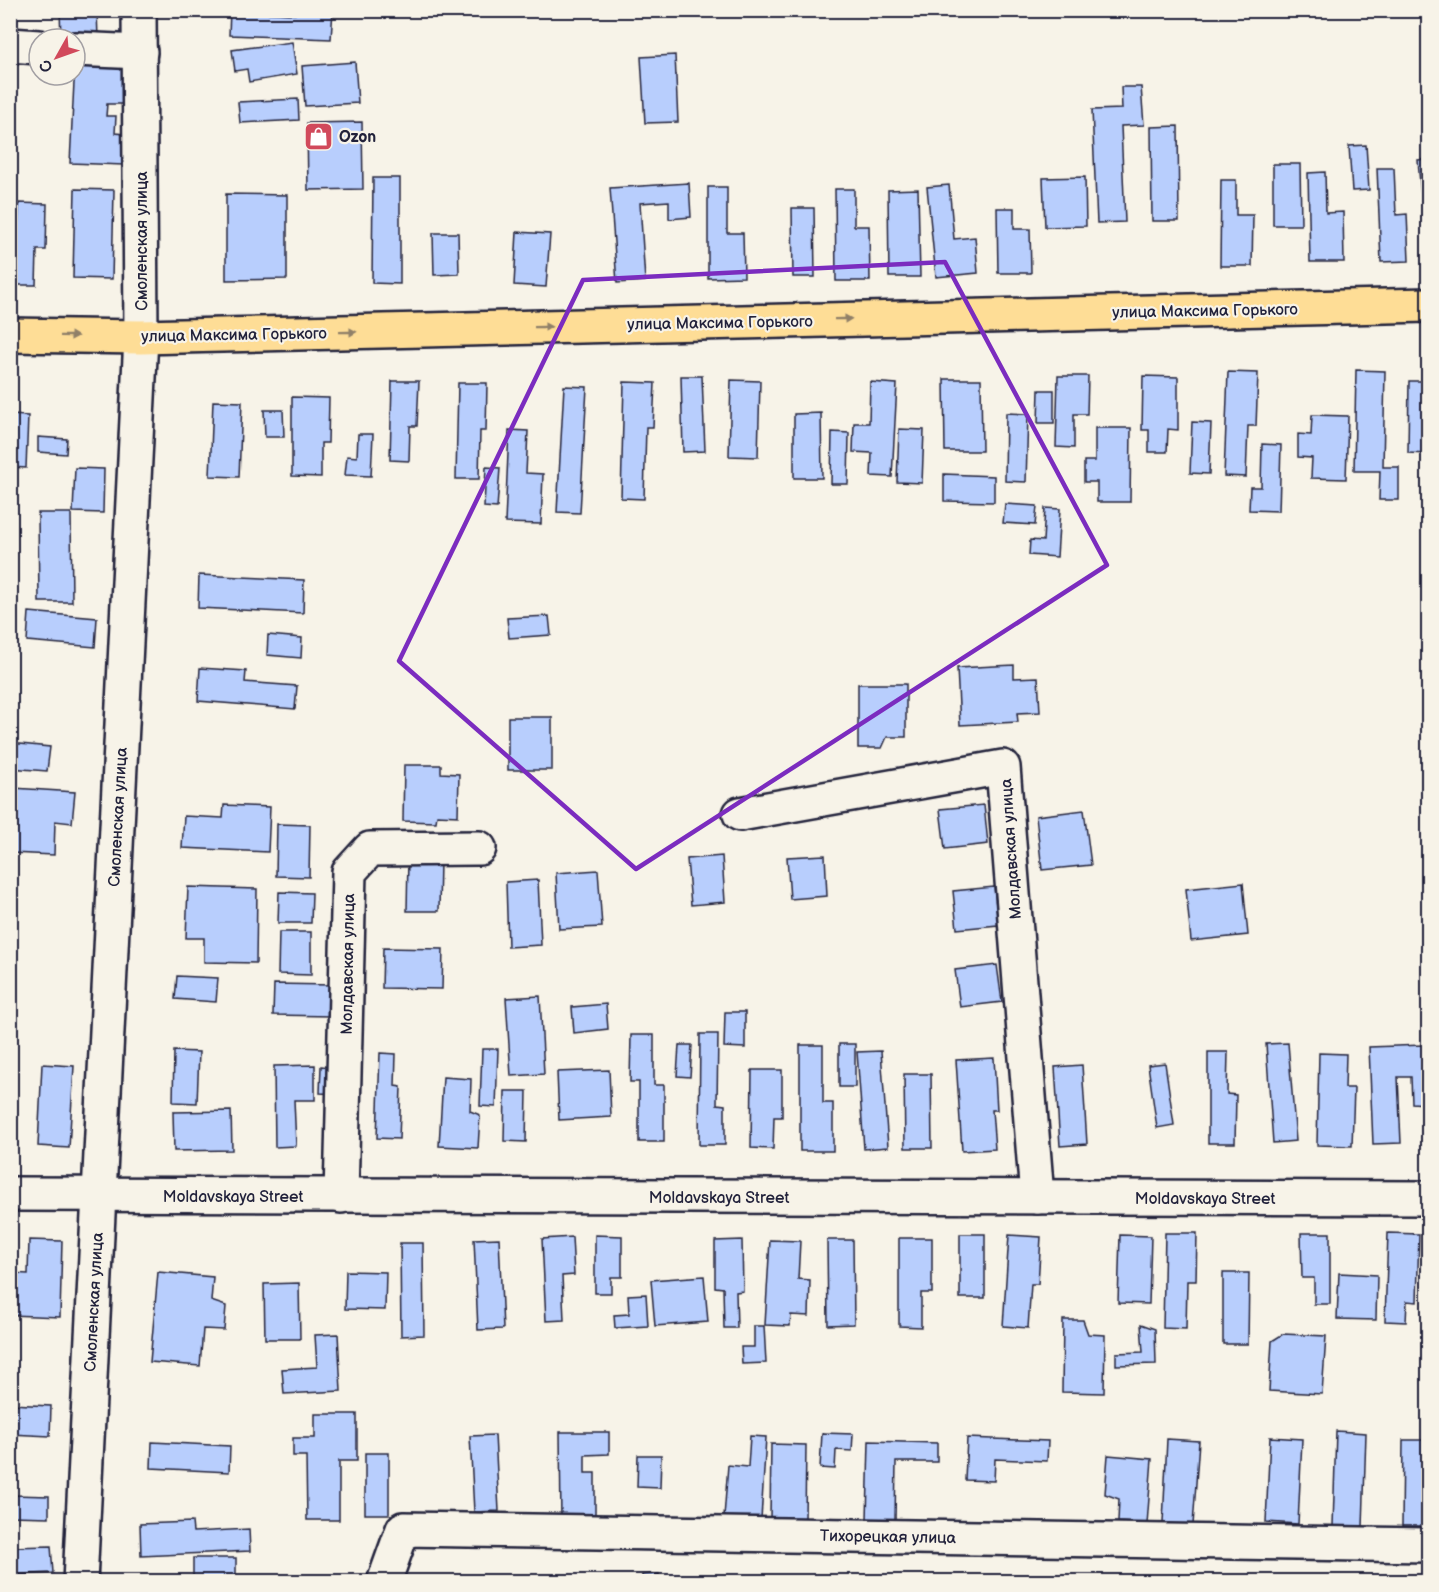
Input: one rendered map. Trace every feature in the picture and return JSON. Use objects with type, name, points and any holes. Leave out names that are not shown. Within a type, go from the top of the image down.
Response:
[{"type":"main road","name":"улица Максима Горького","points":[[10,335],[141,337],[1428,305]]},
{"type":"street","name":"Смоленская улица","points":[[80,1581],[141,337],[139,10]]},
{"type":"street","points":[[10,45],[27,46]]},
{"type":"street","points":[[87,50],[140,52]]},
{"type":"street","name":"Молдавская улица","points":[[740,814],[1003,768],[1037,1197]]},
{"type":"street","name":"Молдавская улица","points":[[341,1196],[349,872],[370,849],[479,848]]},
{"type":"street","name":"Moldavskaya Street","points":[[10,1194],[1428,1198]]},
{"type":"street","name":"Тихорецкая улица","points":[[384,1581],[403,1529],[1428,1545]]},
{"type":"highlighted area","points":[[945,262],[1107,565],[636,869],[399,661],[583,280]]},
{"type":"building","points":[[60,10],[97,10],[98,39],[87,39],[87,27],[61,27]]},
{"type":"building","points":[[295,10],[333,10],[331,39],[229,35],[230,11],[295,14]]},
{"type":"building","points":[[292,42],[297,74],[249,82],[247,69],[235,71],[232,50]]},
{"type":"building","points":[[675,55],[678,122],[645,123],[641,57]]},
{"type":"building","points":[[87,62],[130,64],[129,104],[107,104],[106,116],[116,116],[115,133],[125,134],[124,165],[70,163],[74,87],[87,87]]},
{"type":"building","points":[[355,62],[358,103],[305,106],[302,66]]},
{"type":"building","points":[[1121,87],[1141,87],[1144,125],[1121,126],[1125,222],[1097,223],[1092,110],[1122,109]]},
{"type":"building","points":[[298,99],[299,120],[240,123],[238,102]]},
{"type":"building","points":[[362,122],[363,189],[308,190],[307,123]]},
{"type":"building","points":[[1178,126],[1179,221],[1152,221],[1151,127]]},
{"type":"building","points":[[1366,145],[1369,190],[1352,191],[1349,146]]},
{"type":"building","points":[[1428,159],[1428,220],[1423,220],[1418,160]]},
{"type":"building","points":[[1273,164],[1300,164],[1301,225],[1273,225]]},
{"type":"building","points":[[1377,168],[1394,168],[1396,215],[1407,214],[1409,261],[1381,262]]},
{"type":"building","points":[[1325,172],[1326,213],[1343,212],[1344,262],[1310,262],[1308,173]]},
{"type":"building","points":[[1085,177],[1086,226],[1045,227],[1043,178]]},
{"type":"building","points":[[373,178],[400,178],[400,284],[372,283]]},
{"type":"building","points":[[1221,180],[1236,180],[1236,215],[1253,215],[1252,266],[1220,266]]},
{"type":"building","points":[[689,183],[691,217],[669,219],[669,201],[640,203],[645,281],[617,283],[610,188]]},
{"type":"building","points":[[949,185],[954,239],[975,237],[978,273],[936,277],[927,187]]},
{"type":"building","points":[[708,187],[727,187],[727,233],[743,233],[744,277],[708,278]]},
{"type":"building","points":[[75,189],[114,190],[112,279],[73,278]]},
{"type":"building","points":[[835,189],[854,189],[854,226],[869,226],[870,281],[836,281]]},
{"type":"building","points":[[918,189],[920,277],[889,277],[888,190]]},
{"type":"building","points":[[226,194],[287,195],[287,279],[226,280]]},
{"type":"building","points":[[19,203],[47,204],[46,250],[37,250],[36,285],[16,285]]},
{"type":"building","points":[[792,208],[814,208],[815,277],[793,277]]},
{"type":"building","points":[[997,208],[1014,208],[1014,229],[1030,229],[1031,273],[998,273]]},
{"type":"building","points":[[517,232],[550,234],[546,287],[514,285]]},
{"type":"building","points":[[433,233],[458,233],[459,274],[434,275]]},
{"type":"building","points":[[1356,370],[1385,371],[1383,467],[1399,467],[1399,500],[1379,500],[1380,471],[1354,471]]},
{"type":"building","points":[[1228,372],[1258,373],[1256,426],[1248,426],[1246,477],[1224,476]]},
{"type":"building","points":[[681,376],[702,376],[705,451],[683,452]]},
{"type":"building","points":[[1058,376],[1088,376],[1087,414],[1074,414],[1074,448],[1056,447]]},
{"type":"building","points":[[1143,376],[1178,377],[1178,430],[1168,429],[1167,452],[1149,452],[1149,430],[1142,430]]},
{"type":"building","points":[[944,379],[981,379],[982,451],[945,451]]},
{"type":"building","points":[[731,380],[760,381],[758,457],[729,456]]},
{"type":"building","points":[[392,381],[419,381],[417,426],[410,426],[409,461],[390,460]]},
{"type":"building","points":[[1409,381],[1428,381],[1428,454],[1408,453]]},
{"type":"building","points":[[624,382],[655,383],[653,427],[646,427],[644,499],[621,498]]},
{"type":"building","points":[[870,382],[897,384],[892,477],[871,476],[872,453],[853,452],[854,423],[869,423]]},
{"type":"building","points":[[458,383],[487,383],[486,431],[480,431],[479,479],[456,479]]},
{"type":"building","points":[[564,386],[587,387],[580,513],[557,512]]},
{"type":"building","points":[[1039,390],[1054,390],[1054,423],[1038,423]]},
{"type":"building","points":[[292,397],[329,398],[328,443],[321,443],[321,477],[292,476]]},
{"type":"building","points":[[213,401],[242,402],[239,477],[210,476]]},
{"type":"building","points":[[264,410],[283,410],[284,437],[265,437]]},
{"type":"building","points":[[821,413],[822,478],[794,478],[794,414]]},
{"type":"building","points":[[1006,413],[1028,414],[1026,482],[1005,481]]},
{"type":"building","points":[[10,415],[28,416],[26,468],[10,467]]},
{"type":"building","points":[[1312,415],[1348,416],[1346,479],[1311,478],[1312,458],[1298,457],[1298,434],[1311,435]]},
{"type":"building","points":[[1192,422],[1211,423],[1209,474],[1190,473]]},
{"type":"building","points":[[1095,428],[1131,428],[1130,502],[1097,502],[1097,482],[1084,482],[1084,461],[1095,461]]},
{"type":"building","points":[[899,429],[924,430],[922,483],[897,482]]},
{"type":"building","points":[[509,430],[528,431],[526,473],[543,474],[541,524],[505,523]]},
{"type":"building","points":[[832,432],[849,433],[848,484],[831,484]]},
{"type":"building","points":[[358,434],[373,434],[371,476],[345,475],[347,456],[357,457]]},
{"type":"building","points":[[38,437],[67,439],[66,454],[38,452]]},
{"type":"building","points":[[1262,444],[1281,445],[1279,511],[1249,510],[1250,487],[1261,487]]},
{"type":"building","points":[[486,467],[500,468],[497,508],[484,507]]},
{"type":"building","points":[[75,468],[104,469],[103,513],[73,512]]},
{"type":"building","points":[[944,474],[994,476],[994,502],[944,501]]},
{"type":"building","points":[[1005,504],[1037,506],[1035,525],[1003,523]]},
{"type":"building","points":[[1045,508],[1060,509],[1057,557],[1029,555],[1030,540],[1043,541]]},
{"type":"building","points":[[38,513],[71,513],[72,602],[39,602]]},
{"type":"building","points":[[199,575],[304,580],[303,613],[198,608]]},
{"type":"building","points":[[29,612],[97,618],[95,647],[27,641]]},
{"type":"building","points":[[549,616],[551,635],[509,638],[507,618]]},
{"type":"building","points":[[268,635],[302,638],[301,658],[267,655]]},
{"type":"building","points":[[1014,665],[1014,678],[1038,677],[1040,712],[1017,713],[1018,722],[960,725],[957,668]]},
{"type":"building","points":[[200,668],[246,671],[245,682],[297,686],[295,709],[198,701]]},
{"type":"building","points":[[858,684],[906,684],[906,737],[887,737],[882,748],[858,748]]},
{"type":"building","points":[[508,717],[552,717],[552,770],[508,770]]},
{"type":"building","points":[[10,743],[50,747],[47,771],[10,768]]},
{"type":"building","points":[[404,765],[441,765],[441,773],[459,774],[458,816],[437,815],[436,822],[403,821]]},
{"type":"building","points":[[13,788],[75,792],[72,823],[55,821],[54,855],[10,853]]},
{"type":"building","points":[[224,805],[270,807],[268,852],[182,848],[184,816],[223,818]]},
{"type":"building","points":[[984,805],[988,844],[945,849],[940,809]]},
{"type":"building","points":[[1084,810],[1091,865],[1042,870],[1036,816]]},
{"type":"building","points":[[277,824],[310,825],[309,877],[276,876]]},
{"type":"building","points":[[825,855],[827,896],[790,899],[787,857]]},
{"type":"building","points":[[722,856],[725,902],[691,905],[687,859]]},
{"type":"building","points":[[408,859],[440,860],[439,911],[407,911]]},
{"type":"building","points":[[598,870],[602,927],[559,929],[556,873]]},
{"type":"building","points":[[538,880],[541,945],[508,947],[506,882]]},
{"type":"building","points":[[1243,883],[1248,935],[1191,941],[1186,889]]},
{"type":"building","points":[[188,887],[257,889],[256,963],[204,962],[204,938],[186,938]]},
{"type":"building","points":[[994,887],[998,925],[957,929],[953,891]]},
{"type":"building","points":[[279,892],[312,893],[311,923],[278,923]]},
{"type":"building","points":[[279,932],[311,932],[311,975],[278,974]]},
{"type":"building","points":[[383,948],[443,949],[442,989],[382,988]]},
{"type":"building","points":[[997,965],[1002,1002],[960,1007],[955,970]]},
{"type":"building","points":[[177,976],[218,978],[216,1002],[175,999]]},
{"type":"building","points":[[274,984],[332,985],[331,1016],[273,1015]]},
{"type":"building","points":[[540,996],[544,1074],[511,1076],[506,998]]},
{"type":"building","points":[[606,1004],[608,1029],[574,1033],[572,1007]]},
{"type":"building","points":[[725,1012],[745,1012],[745,1048],[724,1047]]},
{"type":"building","points":[[700,1034],[718,1034],[717,1104],[725,1105],[725,1145],[699,1145]]},
{"type":"building","points":[[631,1035],[654,1035],[654,1085],[664,1085],[664,1142],[639,1142],[639,1082],[630,1082]]},
{"type":"building","points":[[1288,1043],[1296,1141],[1273,1143],[1266,1044]]},
{"type":"building","points":[[839,1044],[855,1044],[855,1087],[839,1087]]},
{"type":"building","points":[[679,1045],[692,1045],[690,1077],[677,1076]]},
{"type":"building","points":[[800,1045],[823,1045],[823,1103],[833,1103],[833,1151],[800,1151]]},
{"type":"building","points":[[1424,1045],[1426,1104],[1412,1103],[1411,1077],[1398,1077],[1401,1143],[1373,1144],[1369,1047]]},
{"type":"building","points":[[482,1049],[498,1049],[496,1107],[480,1106]]},
{"type":"building","points":[[174,1051],[199,1052],[197,1103],[173,1102]]},
{"type":"building","points":[[881,1051],[888,1147],[864,1149],[857,1052]]},
{"type":"building","points":[[1208,1052],[1228,1052],[1227,1094],[1236,1095],[1235,1143],[1208,1143]]},
{"type":"building","points":[[380,1053],[396,1054],[395,1086],[401,1087],[399,1139],[377,1138]]},
{"type":"building","points":[[1319,1053],[1346,1054],[1345,1088],[1354,1088],[1352,1146],[1317,1145]]},
{"type":"building","points":[[994,1058],[997,1110],[992,1110],[995,1149],[962,1151],[956,1060]]},
{"type":"building","points":[[1165,1063],[1174,1125],[1157,1128],[1148,1065]]},
{"type":"building","points":[[42,1064],[74,1066],[69,1148],[38,1146]]},
{"type":"building","points":[[315,1065],[315,1100],[294,1100],[296,1146],[275,1147],[274,1066]]},
{"type":"building","points":[[1082,1065],[1087,1144],[1060,1146],[1055,1067]]},
{"type":"building","points":[[321,1066],[337,1068],[337,1094],[320,1093]]},
{"type":"building","points":[[609,1070],[611,1117],[559,1120],[557,1072]]},
{"type":"building","points":[[752,1070],[782,1070],[782,1117],[774,1117],[773,1149],[751,1148]]},
{"type":"building","points":[[904,1074],[931,1074],[932,1148],[905,1148]]},
{"type":"building","points":[[443,1077],[471,1079],[470,1111],[480,1115],[478,1148],[439,1146]]},
{"type":"building","points":[[505,1091],[527,1091],[526,1142],[504,1141]]},
{"type":"building","points":[[231,1111],[232,1150],[174,1151],[173,1112]]},
{"type":"building","points":[[1165,1233],[1197,1233],[1196,1281],[1187,1281],[1186,1329],[1163,1328]]},
{"type":"building","points":[[1301,1233],[1330,1233],[1330,1304],[1314,1304],[1314,1278],[1302,1278]]},
{"type":"building","points":[[1388,1233],[1419,1234],[1417,1302],[1407,1301],[1406,1322],[1385,1321]]},
{"type":"building","points":[[960,1234],[985,1234],[985,1298],[960,1298]]},
{"type":"building","points":[[595,1235],[622,1236],[622,1277],[611,1277],[611,1293],[595,1293]]},
{"type":"building","points":[[1009,1235],[1041,1237],[1038,1284],[1031,1284],[1028,1328],[1003,1326]]},
{"type":"building","points":[[1120,1235],[1151,1236],[1149,1304],[1118,1303]]},
{"type":"building","points":[[572,1237],[574,1275],[562,1276],[564,1320],[546,1321],[542,1239]]},
{"type":"building","points":[[499,1238],[503,1329],[478,1330],[474,1239]]},
{"type":"building","points":[[899,1238],[932,1238],[932,1293],[921,1293],[921,1327],[899,1326]]},
{"type":"building","points":[[29,1240],[62,1241],[60,1317],[10,1315],[10,1273],[28,1274]]},
{"type":"building","points":[[742,1240],[743,1291],[736,1292],[737,1328],[724,1328],[723,1288],[715,1287],[715,1241]]},
{"type":"building","points":[[770,1240],[800,1241],[798,1279],[810,1280],[809,1316],[791,1315],[790,1326],[765,1325]]},
{"type":"building","points":[[827,1240],[853,1240],[854,1324],[828,1325]]},
{"type":"building","points":[[400,1243],[423,1243],[424,1335],[401,1336]]},
{"type":"building","points":[[346,1271],[386,1272],[385,1310],[345,1309]]},
{"type":"building","points":[[158,1272],[213,1277],[211,1301],[226,1306],[224,1330],[203,1329],[200,1366],[150,1362]]},
{"type":"building","points":[[1223,1273],[1249,1273],[1248,1344],[1223,1344]]},
{"type":"building","points":[[1339,1273],[1377,1275],[1376,1320],[1337,1319]]},
{"type":"building","points":[[704,1276],[708,1322],[655,1326],[651,1280]]},
{"type":"building","points":[[299,1283],[300,1339],[265,1339],[264,1284]]},
{"type":"building","points":[[646,1294],[648,1326],[615,1328],[614,1315],[629,1314],[628,1295]]},
{"type":"building","points":[[1063,1320],[1083,1320],[1088,1334],[1105,1335],[1104,1393],[1062,1392]]},
{"type":"building","points":[[1141,1324],[1155,1329],[1156,1364],[1116,1365],[1116,1353],[1143,1352]]},
{"type":"building","points":[[754,1326],[764,1326],[766,1363],[742,1364],[741,1347],[754,1347]]},
{"type":"building","points":[[338,1334],[341,1391],[284,1394],[282,1369],[317,1367],[315,1335]]},
{"type":"building","points":[[1283,1334],[1326,1336],[1322,1394],[1269,1391],[1272,1341]]},
{"type":"building","points":[[10,1404],[51,1406],[50,1436],[10,1434]]},
{"type":"building","points":[[315,1414],[357,1414],[357,1461],[339,1461],[339,1520],[307,1520],[306,1456],[293,1456],[293,1438],[315,1438]]},
{"type":"building","points":[[1336,1431],[1366,1433],[1363,1527],[1333,1526]]},
{"type":"building","points":[[560,1432],[609,1432],[609,1454],[585,1455],[585,1473],[595,1473],[595,1522],[561,1522]]},
{"type":"building","points":[[822,1433],[853,1434],[852,1451],[836,1450],[835,1469],[820,1468]]},
{"type":"building","points":[[495,1435],[499,1511],[474,1512],[470,1436]]},
{"type":"building","points":[[750,1436],[766,1437],[761,1519],[724,1517],[728,1465],[748,1467]]},
{"type":"building","points":[[1270,1437],[1302,1439],[1298,1524],[1266,1522]]},
{"type":"building","points":[[967,1438],[1048,1441],[1047,1461],[995,1459],[994,1481],[965,1480]]},
{"type":"building","points":[[1167,1439],[1199,1441],[1193,1525],[1163,1523]]},
{"type":"building","points":[[1403,1440],[1424,1440],[1423,1483],[1428,1483],[1428,1526],[1402,1526]]},
{"type":"building","points":[[869,1441],[937,1443],[937,1462],[896,1462],[895,1520],[867,1520]]},
{"type":"building","points":[[152,1442],[230,1446],[229,1472],[151,1468]]},
{"type":"building","points":[[771,1444],[806,1445],[805,1520],[770,1519]]},
{"type":"building","points":[[365,1453],[389,1453],[389,1514],[365,1514]]},
{"type":"building","points":[[638,1455],[661,1455],[660,1488],[637,1487]]},
{"type":"building","points":[[1108,1455],[1152,1459],[1147,1524],[1118,1522],[1119,1499],[1105,1494]]},
{"type":"building","points":[[12,1495],[49,1496],[49,1517],[11,1516]]},
{"type":"building","points":[[192,1522],[193,1532],[249,1529],[250,1551],[141,1556],[140,1524]]},
{"type":"building","points":[[51,1546],[53,1573],[10,1575],[10,1547]]},
{"type":"building","points":[[193,1558],[236,1558],[236,1582],[142,1582],[193,1581]]},
{"type":"building","points":[[659,1574],[659,1582],[642,1582],[642,1575]]},
{"type":"place","name":"Ozon","points":[[318,136]]}]
